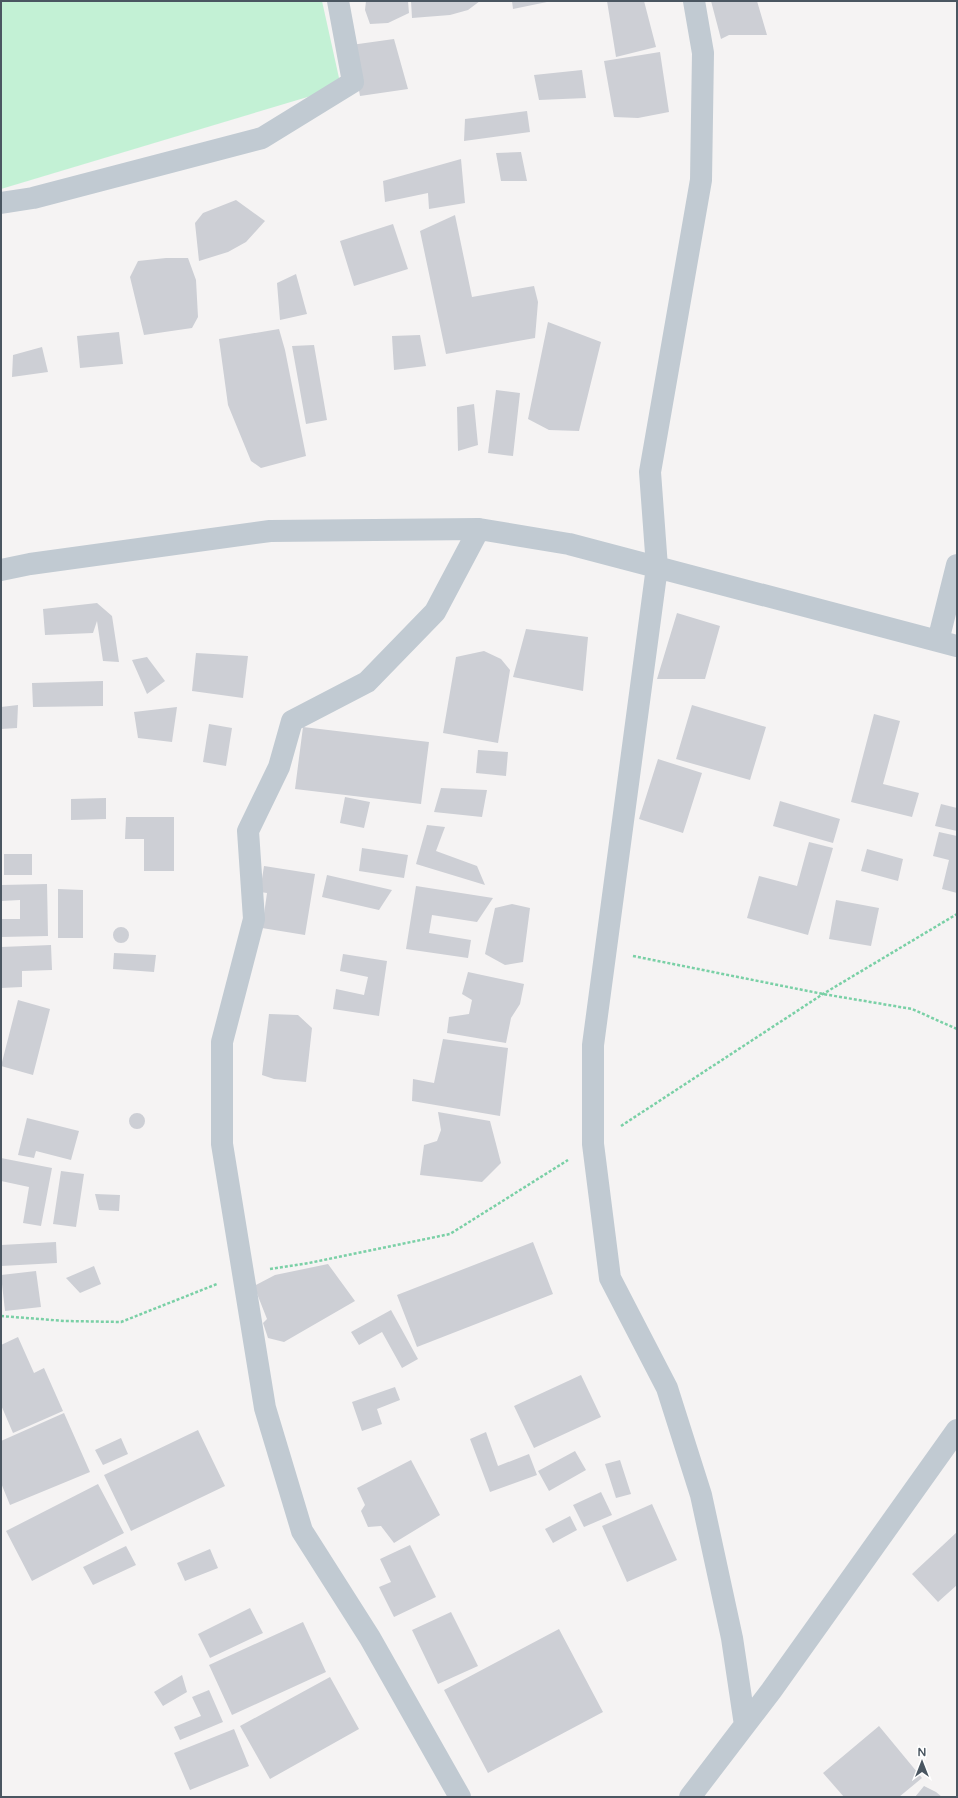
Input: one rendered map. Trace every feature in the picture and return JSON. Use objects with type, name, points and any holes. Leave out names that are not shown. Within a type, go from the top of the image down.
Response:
[{"type":"street","points":[[1,203],[33,198],[262,138],[353,82],[338,1]]},
{"type":"street","points":[[694,1],[704,53],[701,180],[650,472],[657,567],[593,1045],[593,1144],[610,1278],[666,1388],[701,1495],[732,1638],[745,1725]]},
{"type":"street","points":[[460,1797],[370,1638],[302,1531],[265,1408],[222,1144],[222,1042],[254,919],[248,831],[279,767],[292,720],[367,682],[435,612],[479,529]]},
{"type":"street","points":[[1,570],[30,564],[270,531],[479,529],[570,544],[948,644],[957,565]]},
{"type":"street","points":[[690,1797],[772,1691],[957,1430]]},
{"type":"path","points":[[1,1316],[65,1321],[121,1322],[244,1274],[309,1263],[450,1234],[593,1144],[823,994],[957,914]]},
{"type":"path","points":[[606,952],[681,965],[823,994],[912,1009],[957,1030]]},
{"type":"green space","points":[[1,1],[322,1],[341,87],[1,189]]},
{"type":"building","points":[[366,1],[408,1],[409,13],[388,23],[370,24],[365,10]]},
{"type":"building","points":[[411,1],[480,1],[468,10],[450,15],[412,18]]},
{"type":"building","points":[[512,1],[547,1],[547,2],[513,9]]},
{"type":"building","points":[[607,1],[644,1],[656,47],[616,57]]},
{"type":"building","points":[[711,1],[757,1],[767,35],[729,35],[721,39]]},
{"type":"building","points":[[394,39],[408,89],[360,96],[351,45]]},
{"type":"building","points":[[660,52],[669,112],[638,118],[614,117],[604,61]]},
{"type":"building","points":[[582,70],[586,98],[539,100],[534,75]]},
{"type":"building","points":[[527,111],[530,132],[464,141],[465,119]]},
{"type":"building","points":[[521,152],[527,181],[501,181],[496,153]]},
{"type":"building","points":[[461,159],[465,203],[429,209],[428,193],[385,202],[383,181]]},
{"type":"building","points":[[236,200],[265,221],[246,242],[228,252],[199,261],[195,223],[203,213]]},
{"type":"building","points":[[455,215],[472,297],[534,286],[538,302],[535,338],[446,354],[420,231]]},
{"type":"building","points":[[393,224],[408,269],[354,286],[340,241]]},
{"type":"building","points":[[166,258],[188,258],[196,280],[198,317],[192,328],[144,335],[130,277],[138,261]]},
{"type":"building","points":[[296,274],[307,314],[280,320],[277,283]]},
{"type":"building","points":[[548,322],[601,342],[579,431],[549,430],[528,419]]},
{"type":"building","points":[[279,329],[285,350],[306,456],[261,468],[251,461],[228,405],[219,339]]},
{"type":"building","points":[[119,332],[123,364],[80,368],[77,336]]},
{"type":"building","points":[[420,335],[426,366],[394,370],[392,336]]},
{"type":"building","points":[[314,345],[327,420],[306,424],[292,346]]},
{"type":"building","points":[[42,347],[48,372],[12,377],[13,355]]},
{"type":"building","points":[[496,390],[520,393],[513,456],[488,453]]},
{"type":"building","points":[[474,404],[478,445],[458,451],[457,407]]},
{"type":"building","points":[[97,603],[112,616],[119,662],[103,661],[97,621],[93,633],[45,635],[43,609]]},
{"type":"building","points":[[677,613],[720,626],[705,679],[657,679]]},
{"type":"building","points":[[526,629],[588,637],[583,691],[513,677]]},
{"type":"building","points":[[484,651],[501,659],[510,670],[498,743],[443,733],[456,657]]},
{"type":"building","points":[[196,653],[248,656],[243,698],[192,691]]},
{"type":"building","points":[[147,657],[165,681],[147,694],[132,660]]},
{"type":"building","points":[[103,681],[103,706],[33,707],[32,683]]},
{"type":"building","points":[[18,705],[17,728],[1,729],[1,707]]},
{"type":"building","points":[[692,705],[766,727],[750,780],[676,759]]},
{"type":"building","points":[[177,707],[172,742],[138,738],[134,712]]},
{"type":"building","points":[[874,714],[900,721],[883,784],[919,793],[912,817],[851,802]]},
{"type":"building","points":[[209,724],[232,728],[226,766],[203,762]]},
{"type":"building","points":[[303,727],[429,742],[421,804],[295,789]]},
{"type":"building","points":[[478,750],[508,752],[506,776],[476,773]]},
{"type":"building","points":[[658,759],[702,773],[683,833],[639,819]]},
{"type":"building","points":[[441,788],[487,790],[482,817],[434,812]]},
{"type":"building","points":[[345,797],[370,802],[364,828],[340,823]]},
{"type":"building","points":[[106,798],[106,819],[71,820],[71,799]]},
{"type":"building","points":[[780,801],[840,819],[833,843],[773,826]]},
{"type":"building","points":[[941,804],[957,808],[957,831],[935,826]]},
{"type":"building","points":[[126,817],[174,817],[174,871],[144,871],[144,839],[125,839]]},
{"type":"building","points":[[427,825],[445,827],[436,851],[477,866],[485,885],[416,864]]},
{"type":"building","points":[[939,832],[957,836],[957,893],[942,889],[949,860],[933,856]]},
{"type":"building","points":[[809,842],[833,848],[808,935],[747,918],[759,876],[797,886]]},
{"type":"building","points":[[362,848],[408,855],[404,878],[359,871]]},
{"type":"building","points":[[867,849],[903,859],[898,881],[861,871]]},
{"type":"building","points":[[4,854],[32,854],[32,875],[4,875]]},
{"type":"building","points":[[264,866],[315,874],[305,935],[262,928],[267,893],[260,892]]},
{"type":"building","points":[[327,875],[392,890],[379,910],[322,897]]},
{"type":"building","points":[[47,884],[48,936],[1,937],[1,919],[20,919],[20,900],[1,901],[1,885]]},
{"type":"building","points":[[416,886],[493,898],[477,922],[432,915],[429,933],[471,940],[468,958],[406,949]]},
{"type":"building","points":[[58,889],[83,890],[83,938],[58,938]]},
{"type":"building","points":[[836,900],[879,908],[871,946],[829,939]]},
{"type":"building","points":[[512,904],[530,908],[523,962],[505,965],[485,954],[495,908]]},
{"type":"building","points":[[121,927],[128,932],[129,935],[124,942],[121,943],[114,938],[113,935],[118,928]]},
{"type":"building","points":[[51,945],[52,970],[22,971],[22,987],[1,988],[1,947]]},
{"type":"building","points":[[114,953],[156,955],[154,972],[113,969]]},
{"type":"building","points":[[343,954],[387,961],[379,1016],[333,1009],[336,989],[364,995],[368,977],[340,971]]},
{"type":"building","points":[[468,972],[524,984],[520,1004],[511,1018],[506,1043],[447,1033],[449,1017],[469,1014],[472,1000],[462,994]]},
{"type":"building","points":[[18,1000],[50,1009],[33,1075],[1,1066]]},
{"type":"building","points":[[269,1014],[298,1015],[312,1028],[306,1082],[274,1079],[262,1075]]},
{"type":"building","points":[[443,1039],[508,1048],[500,1116],[412,1101],[413,1079],[434,1083]]},
{"type":"building","points":[[438,1112],[490,1121],[501,1163],[482,1182],[420,1175],[424,1145],[437,1141],[441,1130]]},
{"type":"building","points":[[137,1113],[144,1118],[145,1121],[140,1128],[137,1129],[130,1124],[129,1121],[134,1114]]},
{"type":"building","points":[[27,1118],[79,1131],[71,1160],[36,1151],[34,1158],[18,1155]]},
{"type":"building","points":[[1,1158],[52,1168],[41,1226],[23,1223],[29,1187],[1,1181]]},
{"type":"building","points":[[61,1171],[84,1174],[76,1227],[53,1224]]},
{"type":"building","points":[[95,1194],[120,1195],[119,1211],[99,1210]]},
{"type":"building","points":[[56,1242],[57,1263],[1,1266],[1,1245]]},
{"type":"building","points":[[533,1242],[553,1294],[417,1347],[397,1295]]},
{"type":"building","points":[[328,1264],[355,1301],[284,1342],[268,1338],[263,1323],[267,1319],[254,1286],[275,1275]]},
{"type":"building","points":[[94,1266],[101,1284],[80,1293],[66,1278]]},
{"type":"building","points":[[36,1271],[41,1307],[5,1311],[1,1275]]},
{"type":"building","points":[[391,1310],[418,1359],[402,1368],[382,1332],[359,1345],[351,1332]]},
{"type":"building","points":[[18,1337],[34,1373],[44,1368],[63,1411],[13,1433],[1,1405],[1,1345]]},
{"type":"building","points":[[581,1375],[601,1417],[534,1448],[514,1406]]},
{"type":"building","points":[[395,1387],[400,1400],[377,1409],[382,1424],[362,1431],[352,1402]]},
{"type":"building","points":[[64,1413],[90,1472],[10,1505],[1,1483],[1,1441]]},
{"type":"building","points":[[198,1430],[225,1486],[131,1531],[104,1475]]},
{"type":"building","points":[[486,1432],[498,1466],[529,1454],[537,1475],[490,1492],[470,1439]]},
{"type":"building","points":[[121,1438],[128,1454],[103,1465],[95,1450]]},
{"type":"building","points":[[575,1451],[586,1470],[549,1491],[538,1471]]},
{"type":"building","points":[[411,1460],[440,1515],[394,1543],[381,1526],[368,1527],[361,1511],[365,1505],[357,1488]]},
{"type":"building","points":[[620,1460],[631,1494],[616,1498],[605,1464]]},
{"type":"building","points":[[98,1484],[124,1533],[32,1581],[6,1531]]},
{"type":"building","points":[[601,1492],[612,1515],[584,1527],[573,1505]]},
{"type":"building","points":[[652,1504],[677,1560],[627,1582],[602,1526]]},
{"type":"building","points":[[570,1516],[577,1530],[553,1543],[545,1529]]},
{"type":"building","points":[[957,1532],[957,1585],[938,1602],[912,1574]]},
{"type":"building","points":[[410,1545],[436,1597],[394,1617],[379,1587],[391,1582],[380,1559]]},
{"type":"building","points":[[126,1546],[136,1565],[93,1585],[83,1567]]},
{"type":"building","points":[[210,1549],[218,1568],[185,1581],[177,1563]]},
{"type":"building","points":[[250,1608],[263,1633],[210,1658],[198,1634]]},
{"type":"building","points":[[451,1612],[478,1666],[438,1684],[412,1630]]},
{"type":"building","points":[[303,1622],[326,1672],[232,1715],[209,1665]]},
{"type":"building","points":[[559,1629],[603,1712],[488,1773],[444,1690]]},
{"type":"building","points":[[182,1675],[187,1692],[163,1706],[154,1692]]},
{"type":"building","points":[[330,1677],[359,1729],[270,1779],[240,1726]]},
{"type":"building","points":[[209,1690],[223,1722],[180,1740],[174,1727],[201,1716],[192,1697]]},
{"type":"building","points":[[879,1726],[922,1778],[899,1797],[844,1797],[823,1773]]},
{"type":"building","points":[[234,1729],[249,1766],[190,1790],[174,1753]]},
{"type":"building","points":[[924,1786],[936,1792],[942,1797],[915,1797]]}]
